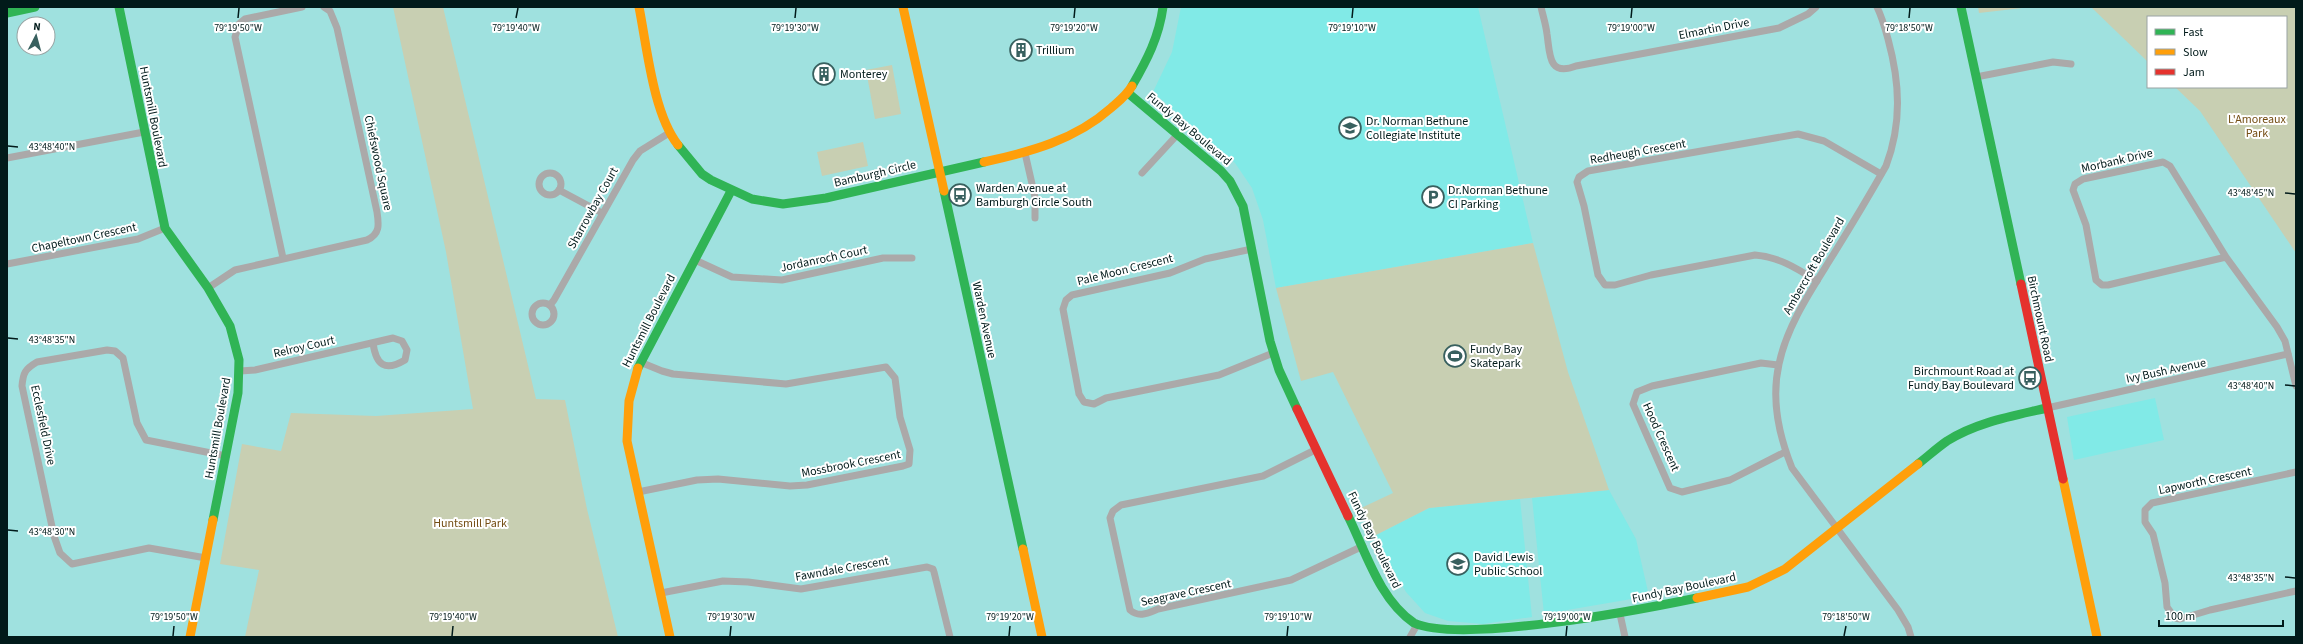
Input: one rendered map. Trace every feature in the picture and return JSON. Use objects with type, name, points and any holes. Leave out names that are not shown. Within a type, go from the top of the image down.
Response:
[{"type":"street","points":[[7,13],[35,7]]},
{"type":"street","name":"Huntsmill Boulevard","points":[[119,7],[165,228],[208,288],[230,326],[236,344],[240,371],[226,456],[190,637]]},
{"type":"street","points":[[283,258],[235,38],[239,24],[245,19],[302,7]]},
{"type":"street","name":"Chiefswood Square","points":[[208,288],[235,270],[366,240],[374,235],[379,224],[337,28],[330,11],[324,7]]},
{"type":"street","name":"Bamburgh Circle","points":[[639,7],[659,106],[669,133],[702,174],[731,191],[758,201],[798,203],[1025,153],[1074,135],[1099,120],[1128,93],[1153,50],[1161,24],[1163,7]]},
{"type":"street","name":"Warden Avenue","points":[[903,7],[1042,637]]},
{"type":"street","name":"Elmartin Drive","points":[[1541,7],[1552,63],[1560,69],[1567,70],[1576,66],[1779,28],[1808,14],[1816,7]]},
{"type":"street","name":"Ambercroft Boulevard","points":[[1877,7],[1893,58],[1899,105],[1898,124],[1890,154],[1881,174],[1817,281],[1794,323],[1778,365],[1776,408],[1785,452],[1802,484],[1898,610],[1908,627],[1911,637]]},
{"type":"street","name":"Birchmount Road","points":[[1960,7],[2097,637]]},
{"type":"street","points":[[1976,77],[2054,62],[2071,64]]},
{"type":"street","name":"Fundy Bay Boulevard","points":[[1128,93],[1221,171],[1230,181],[1243,206],[1273,353],[1317,449],[1385,592],[1397,608],[1417,625],[1437,632],[1461,637],[1514,635],[1562,627],[1748,587],[1766,580],[1785,569],[1837,530],[1959,433],[1989,421],[2047,408]]},
{"type":"street","points":[[7,158],[144,132]]},
{"type":"street","name":"Sharrowbay Court","points":[[550,305],[636,156],[669,133]]},
{"type":"street","points":[[1142,173],[1178,134]]},
{"type":"street","name":"Redheugh Crescent","points":[[1817,281],[1787,262],[1770,256],[1755,255],[1651,275],[1615,285],[1605,285],[1598,275],[1584,206],[1577,182],[1579,177],[1588,171],[1798,134],[1824,141],[1881,174]]},
{"type":"street","points":[[1025,153],[1035,197],[1034,218]]},
{"type":"street","name":"Morbank Drive","points":[[2226,257],[2108,285],[2102,285],[2096,280],[2084,220],[2074,190],[2075,184],[2083,178],[2163,162],[2170,166],[2226,257],[2277,327],[2288,354],[2296,386]]},
{"type":"street","points":[[559,190],[602,214]]},
{"type":"street","name":"Huntsmill Boulevard","points":[[670,637],[627,441],[626,411],[632,380],[640,362],[731,191]]},
{"type":"street","name":"Chapeltown Crescent","points":[[7,264],[138,239],[165,228]]},
{"type":"street","name":"Pale Moon Crescent","points":[[1252,249],[1205,258],[1170,273],[1072,294],[1066,300],[1063,309],[1079,394],[1084,402],[1094,404],[1106,398],[1219,375],[1273,353]]},
{"type":"street","name":"Jordanroch Court","points":[[695,260],[732,276],[782,280],[883,258],[912,258]]},
{"type":"street","name":"Relroy Court","points":[[240,371],[255,370],[393,338],[402,341],[407,350],[405,360],[394,366],[382,365],[375,358],[373,343]]},
{"type":"street","name":"Ecclesfield Drive","points":[[206,558],[149,548],[72,564],[63,558],[54,536],[22,386],[23,374],[28,368],[37,362],[107,350],[115,351],[123,358],[137,423],[146,440],[226,456]]},
{"type":"street","name":"Ivy Bush Avenue","points":[[2047,408],[2288,354]]},
{"type":"street","name":"Mossbrook Crescent","points":[[638,492],[697,480],[711,479],[790,486],[807,485],[909,464],[910,450],[900,417],[895,378],[886,367],[786,384],[673,374],[640,362]]},
{"type":"street","name":"Hood Crescent","points":[[1778,365],[1761,363],[1647,387],[1637,392],[1633,404],[1670,488],[1675,491],[1682,492],[1730,480],[1785,452]]},
{"type":"street","name":"Seagrave Crescent","points":[[1317,449],[1263,476],[1121,505],[1113,511],[1110,518],[1112,532],[1130,610],[1139,615],[1145,614],[1158,609],[1277,585],[1308,574],[1363,546]]},
{"type":"street","name":"Lapworth Crescent","points":[[2296,472],[2152,503],[2145,510],[2144,516],[2155,541],[2165,583],[2166,607],[2175,618],[2180,619],[2210,610],[2296,591]]},
{"type":"street","name":"Fawndale Crescent","points":[[661,593],[723,580],[801,590],[927,567],[933,569],[934,572],[950,637]]},
{"type":"street","points":[[1620,614],[1625,637]]},
{"type":"street","points":[[1410,637],[1417,625]]},
{"type":"shaded area","name":"Dr. Norman Bethune Collegiate Institute","points":[[1181,7],[1478,7],[1533,243],[1276,288],[1263,220],[1252,188],[1235,163],[1153,92],[1172,52]]},
{"type":"shaded area","points":[[2155,398],[2164,440],[2074,460],[2067,417]]},
{"type":"shaded area","points":[[1609,490],[1636,539],[1649,596],[1544,614],[1532,498]]},
{"type":"shaded area","name":"David Lewis Public School","points":[[1520,499],[1532,617],[1483,624],[1448,621],[1425,613],[1406,592],[1374,536],[1429,508]]},
{"type":"green space","name":"Huntsmill Park","points":[[393,7],[443,7],[536,399],[565,400],[587,509],[618,637],[245,637],[259,570],[220,564],[242,444],[281,451],[291,413],[376,416],[473,409],[446,252]]},
{"type":"green space","points":[[1978,7],[2031,7],[1979,13]]},
{"type":"green space","name":"L'Amoreaux Park","points":[[2091,7],[2296,7],[2296,253],[2200,111],[2176,88],[2287,88],[2287,16],[2147,16],[2147,61]]},
{"type":"green space","points":[[892,65],[901,114],[875,119],[866,70]]},
{"type":"green space","points":[[863,142],[868,166],[822,176],[817,152]]},
{"type":"green space","points":[[1533,243],[1568,372],[1609,490],[1429,508],[1374,536],[1359,509],[1393,493],[1333,372],[1301,381],[1276,288]]},
{"type":"traffic: fast","points":[[7,13],[35,7]]},
{"type":"traffic: fast","points":[[119,7],[165,228],[208,288],[230,326],[239,360],[238,393],[213,520]]},
{"type":"traffic: fast","points":[[1132,86],[1152,48],[1159,28],[1163,7]]},
{"type":"traffic: fast","points":[[1961,7],[2021,284]]},
{"type":"traffic: fast","points":[[1128,93],[1221,171],[1230,181],[1243,206],[1270,341],[1279,370],[1297,409]]},
{"type":"traffic: fast","points":[[678,145],[702,174],[711,180],[752,199],[783,204],[826,198],[984,162]]},
{"type":"traffic: fast","points":[[638,368],[731,191]]},
{"type":"traffic: fast","points":[[944,191],[1023,549]]},
{"type":"traffic: fast","points":[[1918,464],[1947,441],[1970,429],[1996,420],[2047,408]]},
{"type":"traffic: fast","points":[[1348,516],[1382,588],[1391,601],[1414,623],[1437,628],[1470,630],[1509,627],[1594,617],[1697,598]]},
{"type":"traffic: slow","points":[[639,7],[652,79],[662,116],[669,132],[678,145]]},
{"type":"traffic: slow","points":[[903,7],[944,191]]},
{"type":"traffic: slow","points":[[984,162],[1035,149],[1067,137],[1097,119],[1123,98],[1132,86]]},
{"type":"traffic: slow","points":[[638,368],[629,401],[627,441],[670,637]]},
{"type":"traffic: slow","points":[[1697,598],[1748,587],[1785,569],[1918,464]]},
{"type":"traffic: slow","points":[[2063,479],[2097,637]]},
{"type":"traffic: slow","points":[[190,637],[213,520]]},
{"type":"traffic: slow","points":[[1023,549],[1042,637]]},
{"type":"traffic: jam","points":[[2021,284],[2063,479]]},
{"type":"traffic: jam","points":[[1297,409],[1348,516]]},
{"type":"place","name":"Trillium","points":[[1021,50]]},
{"type":"place","name":"Monterey","points":[[824,74]]},
{"type":"place","name":"Dr. Norman Bethune Collegiate Institute","points":[[1350,128]]},
{"type":"place","name":"Warden Avenue at Bamburgh Circle South","points":[[960,195]]},
{"type":"place","name":"Dr.Norman Bethune CI Parking","points":[[1433,197]]},
{"type":"place","name":"Fundy Bay Skatepark","points":[[1455,356]]},
{"type":"place","name":"Birchmount Road at Fundy Bay Boulevard","points":[[2030,378]]},
{"type":"place","name":"David Lewis Public School","points":[[1458,564]]}]
